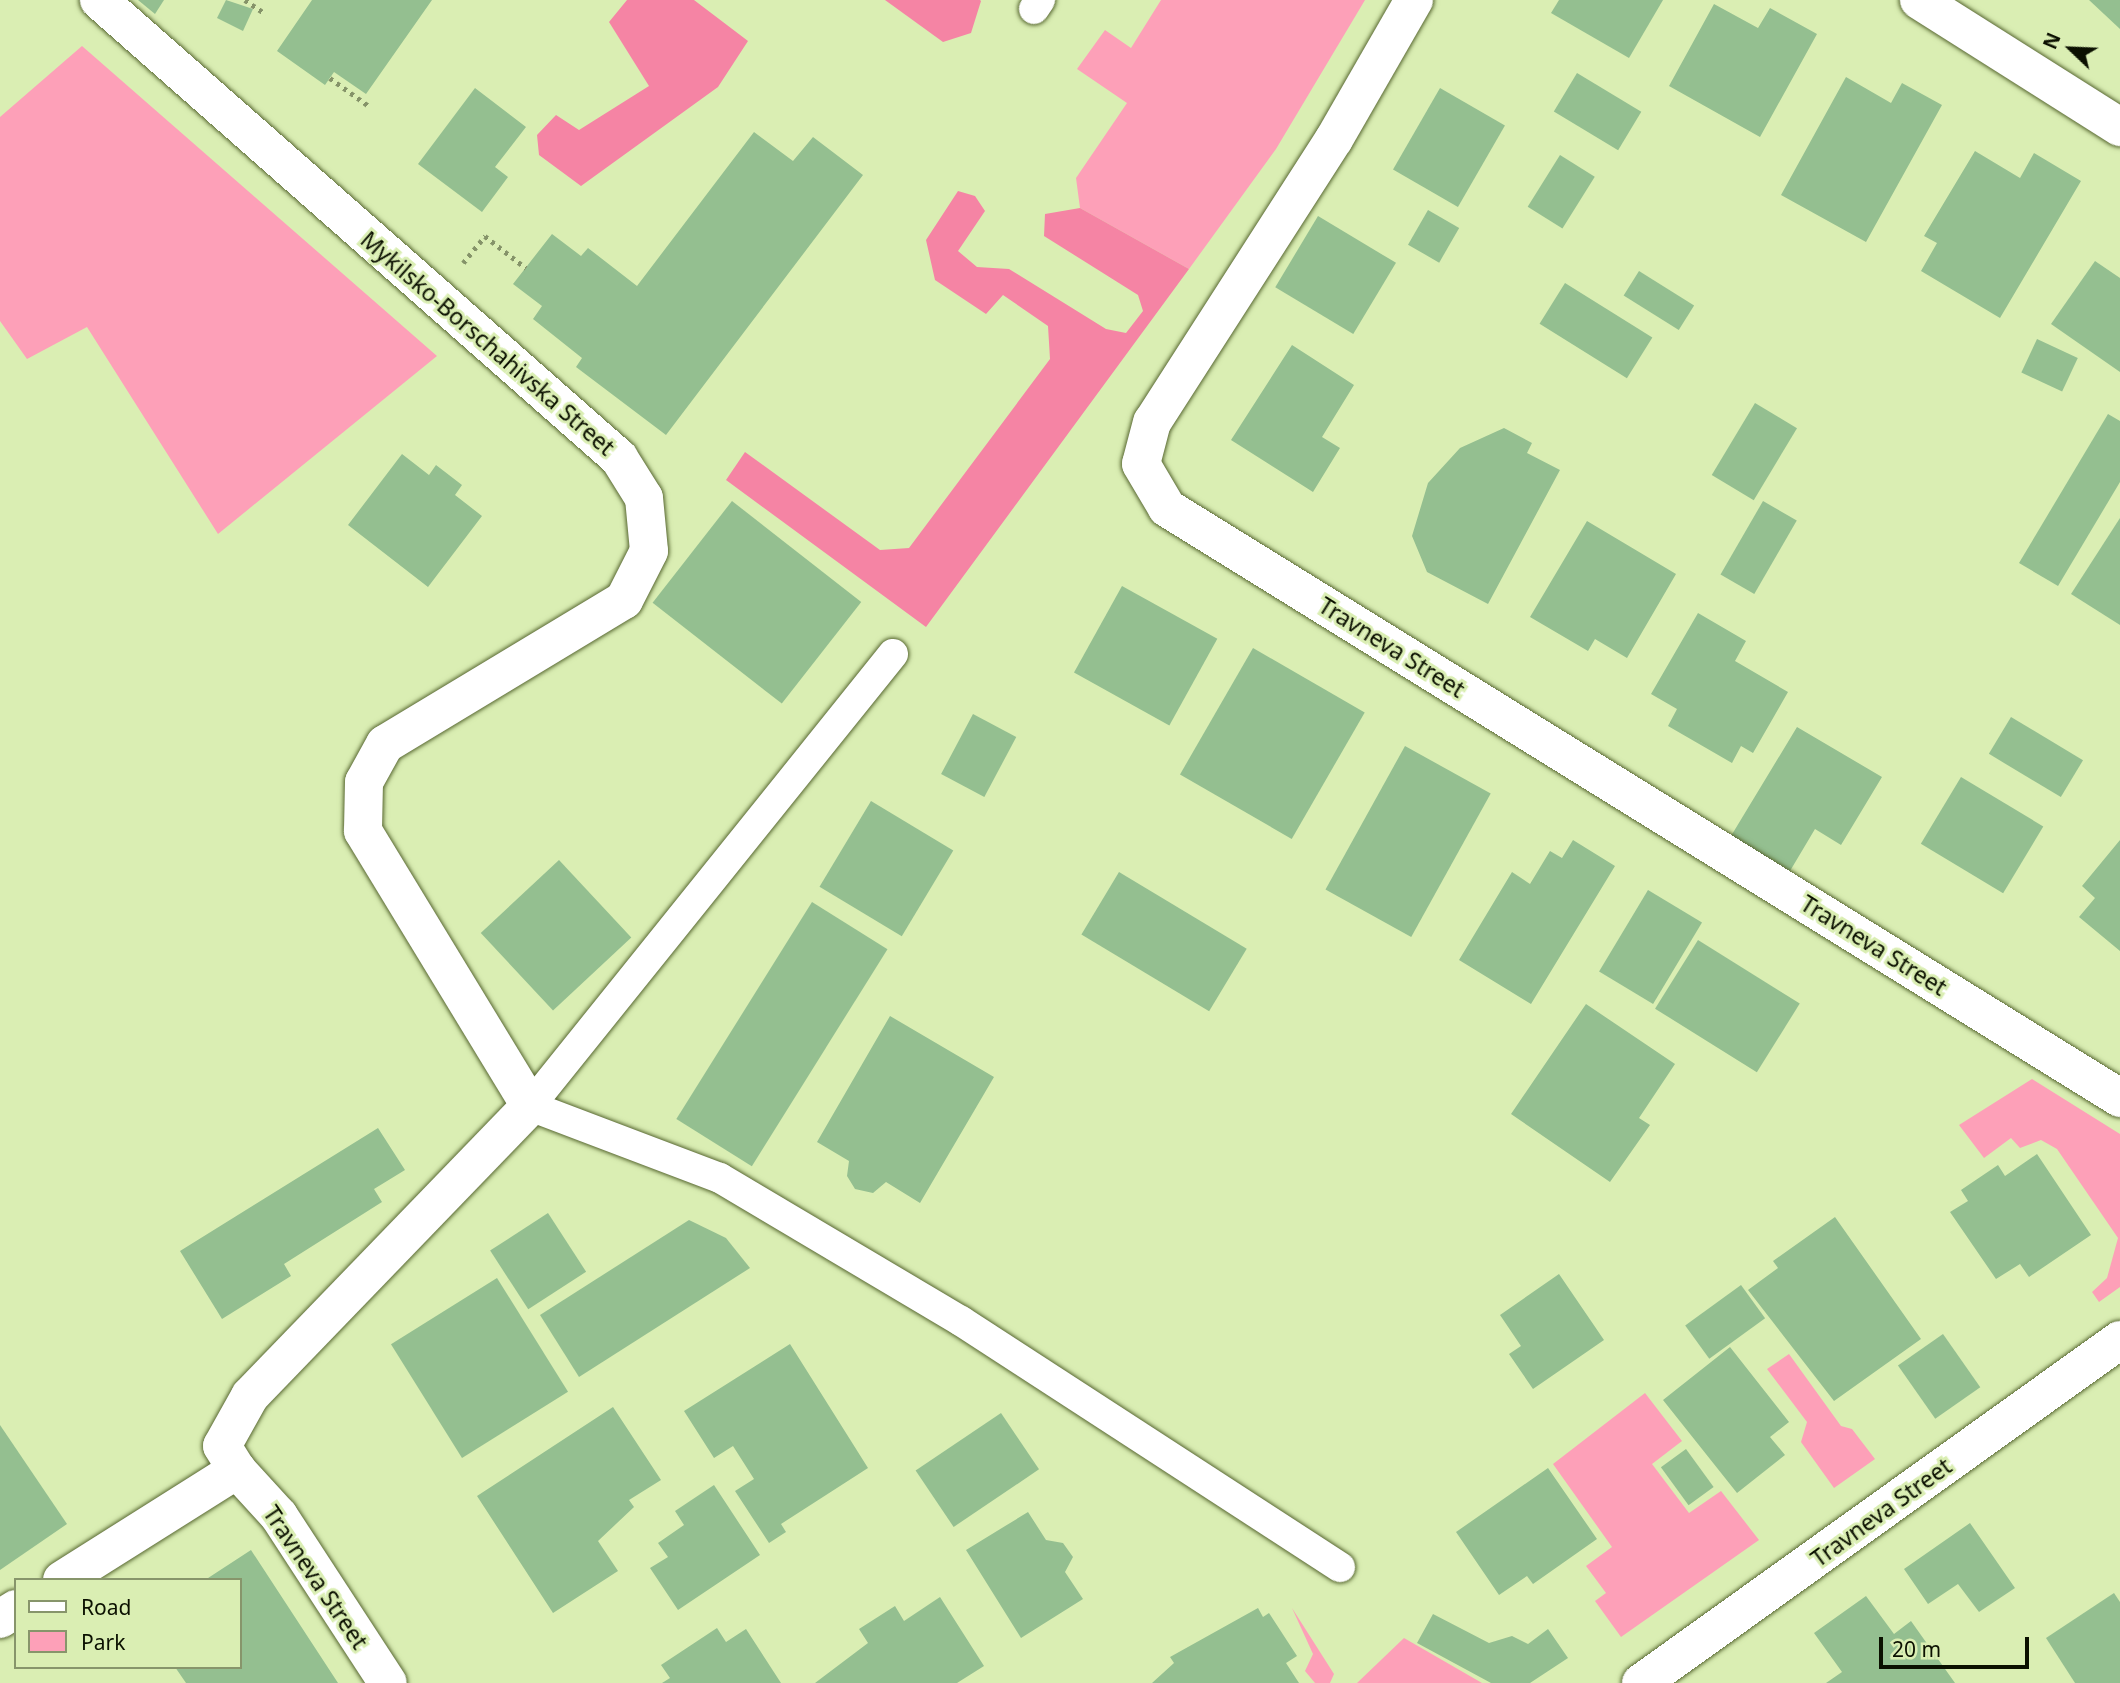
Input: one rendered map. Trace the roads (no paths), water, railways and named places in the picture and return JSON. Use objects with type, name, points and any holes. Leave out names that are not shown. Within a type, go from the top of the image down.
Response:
[{"type":"street","name":"Mykilsko-Borschahivska Street","points":[[99,0],[619,458],[644,498],[649,551],[624,600],[385,744],[364,782],[363,831],[530,1106]]},
{"type":"street","name":"Travneva Street","points":[[1414,0],[1334,139],[1152,422],[1141,464],[1167,508],[2120,1098]]},
{"type":"street","points":[[1919,0],[2120,127]]},
{"type":"street","points":[[65,1578],[237,1470],[222,1446],[250,1396],[530,1106]]},
{"type":"street","name":"Travneva Street","points":[[1641,1683],[2120,1340]]},
{"type":"street","name":"Travneva Street","points":[[237,1470],[279,1516],[388,1683]]},
{"type":"lane","points":[[893,654],[530,1106],[720,1178],[961,1321],[1340,1567]]}]
